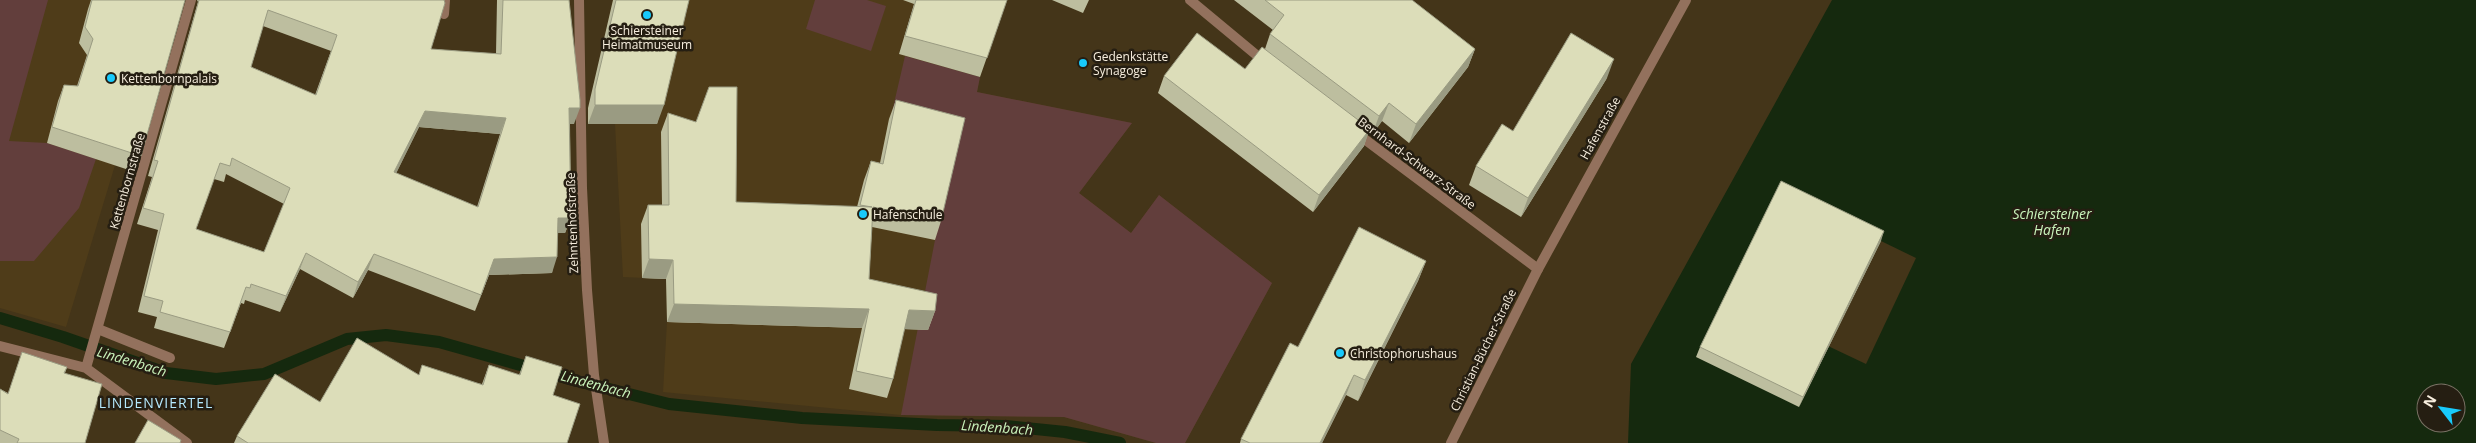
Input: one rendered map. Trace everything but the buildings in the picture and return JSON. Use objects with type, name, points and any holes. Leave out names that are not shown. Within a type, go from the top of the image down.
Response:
[{"type":"street","name":"Kettenbornstraße","points":[[88,364],[191,0]]},
{"type":"street","points":[[444,14],[445,0]]},
{"type":"street","name":"Zehntenhofstraße","points":[[580,0],[582,188],[594,375],[604,443]]},
{"type":"street","points":[[1190,0],[1275,70]]},
{"type":"street","name":"Hafenstraße","points":[[1538,269],[1686,0]]},
{"type":"street","name":"Bernhard-Schwarz-Straße","points":[[1345,124],[1538,269]]},
{"type":"street","name":"Christian-Bücher-Straße","points":[[1451,443],[1538,269]]},
{"type":"street","points":[[97,333],[170,358]]},
{"type":"street","points":[[0,346],[88,364],[186,443]]},
{"type":"shaded area","points":[[0,0],[165,0],[66,327],[0,308]]},
{"type":"shaded area","points":[[0,0],[48,0],[9,141],[47,143],[96,159],[79,208],[34,261],[0,261]]},
{"type":"shaded area","name":"Hafenschule","points":[[613,0],[915,0],[899,53],[980,77],[977,92],[1132,123],[1079,193],[1131,233],[1159,195],[1272,283],[1185,443],[1156,443],[1064,417],[901,415],[663,392],[667,322],[666,279],[623,277],[615,124],[604,124],[606,30]]},
{"type":"shaded area","points":[[815,0],[867,0],[886,6],[871,51],[806,29]]},
{"type":"shaded area","points":[[905,56],[980,77],[977,92],[1132,123],[1079,193],[1131,233],[1159,195],[1272,283],[1185,443],[1156,443],[1064,417],[901,415],[935,240],[958,137],[947,124],[892,112]]},
{"type":"water","name":"Schiersteiner Hafen","points":[[1832,0],[2476,0],[2476,443],[1628,443],[1631,364]]},
{"type":"pier","points":[[1881,241],[1916,258],[1866,364],[1828,346]]},
{"type":"waterway","name":"Lindenbach","points":[[0,318],[63,337],[166,373],[216,379],[264,374],[347,339],[386,335],[439,342],[577,381],[669,404],[802,418],[937,425],[1006,426],[1065,432],[1120,443]]},
{"type":"place","name":"Schiersteiner Heimatmuseum","points":[[647,15]]},
{"type":"place","name":"Gedenkstätte Synagoge","points":[[1083,63]]},
{"type":"place","name":"Kettenbornpalais","points":[[111,78]]},
{"type":"place","name":"Hafenschule","points":[[863,214]]},
{"type":"place","name":"Christophorushaus","points":[[1340,353]]},
{"type":"district","name":"LINDENVIERTEL","points":[[156,402]]}]
